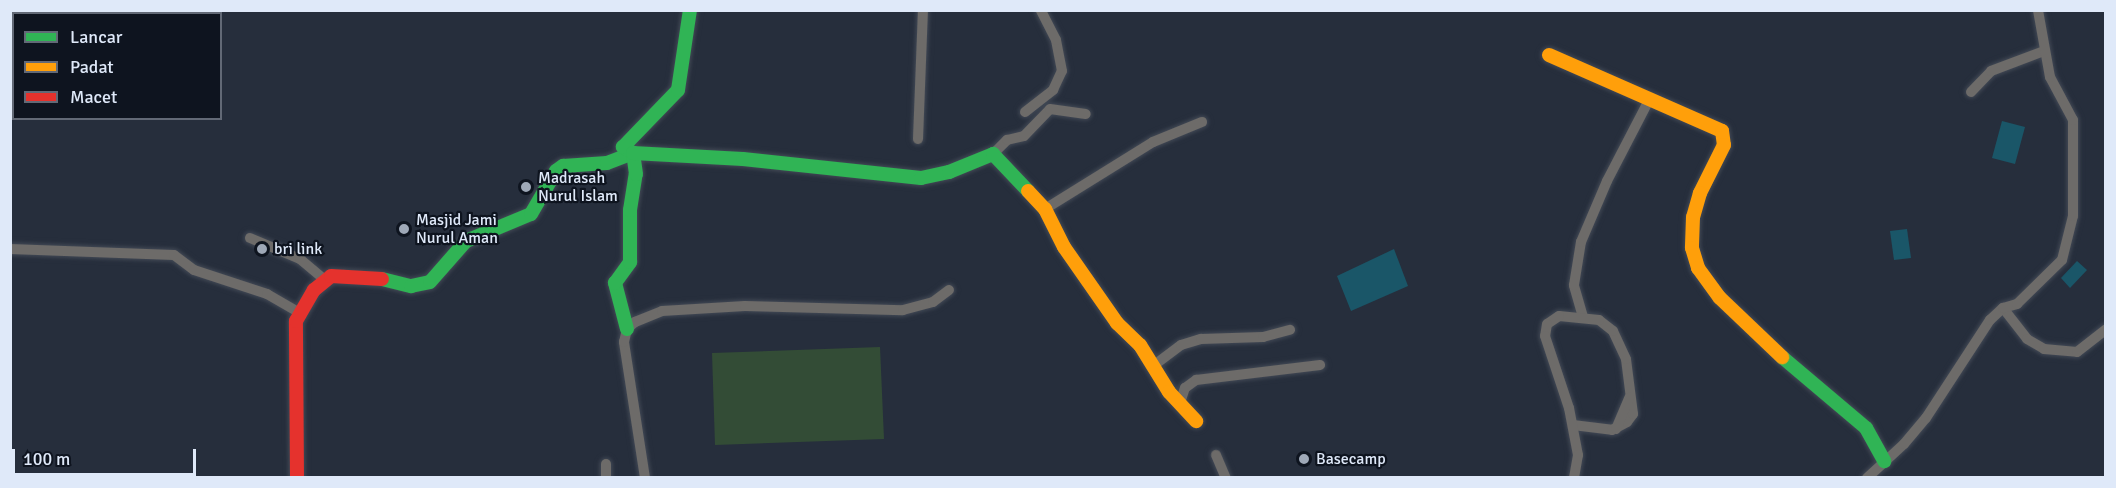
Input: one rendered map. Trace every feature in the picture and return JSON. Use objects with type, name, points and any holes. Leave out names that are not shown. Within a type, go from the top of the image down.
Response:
[{"type":"street","points":[[633,153],[623,147],[678,90],[690,10]]},
{"type":"street","points":[[918,139],[923,10]]},
{"type":"street","points":[[1025,112],[1053,90],[1062,71],[1056,40],[1041,10]]},
{"type":"street","points":[[1867,477],[1926,418],[1990,320],[2003,308],[2016,304],[2062,260],[2073,216],[2073,120],[2050,77],[2038,10]]},
{"type":"street","points":[[1971,92],[1991,71],[2044,51]]},
{"type":"street","points":[[1549,55],[1712,125],[1725,136],[1724,145],[1700,193],[1693,217],[1692,248],[1698,268],[1720,298],[1772,348],[1866,428],[1884,461]]},
{"type":"street","points":[[1583,317],[1574,285],[1581,242],[1607,181],[1650,98]]},
{"type":"street","points":[[297,477],[298,312],[325,279],[331,276],[372,278],[411,285],[430,282],[466,242],[531,214],[556,171],[563,166],[607,163],[633,153],[743,159],[921,178],[949,172],[993,154],[1007,140],[1024,135],[1050,110],[1086,114]]},
{"type":"street","points":[[1045,209],[1153,142],[1202,122]]},
{"type":"street","points":[[633,153],[636,174],[630,210],[630,262],[615,283],[627,329],[624,342],[645,477]]},
{"type":"street","points":[[993,154],[1045,209],[1077,266],[1196,421]]},
{"type":"street","points":[[250,238],[300,259],[325,279]]},
{"type":"street","points":[[10,249],[174,255],[194,270],[267,294],[298,312]]},
{"type":"street","points":[[627,329],[643,317],[679,309],[745,306],[903,310],[933,302],[949,290]]},
{"type":"street","points":[[2003,308],[2027,339],[2044,349],[2077,352],[2106,329]]},
{"type":"street","points":[[1573,426],[1616,429],[1632,416],[1622,345],[1603,322],[1583,317],[1554,318],[1545,330],[1562,378],[1573,426],[1579,464],[1574,477]]},
{"type":"street","points":[[1153,366],[1181,345],[1201,339],[1263,337],[1290,330]]},
{"type":"street","points":[[1180,403],[1185,388],[1196,380],[1320,365]]},
{"type":"street","points":[[1216,455],[1226,477]]},
{"type":"street","points":[[606,464],[606,477]]},
{"type":"green space","points":[[880,347],[884,439],[715,445],[712,353]]},
{"type":"water","points":[[2002,121],[2025,127],[2015,164],[1992,158]]},
{"type":"water","points":[[1907,229],[1911,258],[1894,260],[1890,231]]},
{"type":"water","points":[[1394,249],[1408,286],[1351,311],[1337,276]]},
{"type":"water","points":[[2077,261],[2087,270],[2070,288],[2061,278]]},
{"type":"traffic: fast","points":[[382,279],[411,286],[430,282],[466,241],[531,214],[556,171],[563,166],[607,163],[633,153],[623,147],[678,90],[690,10]]},
{"type":"traffic: fast","points":[[627,329],[615,283],[630,262],[630,210],[636,174],[633,153],[743,159],[921,178],[949,172],[993,154],[1028,191]]},
{"type":"traffic: fast","points":[[1782,357],[1866,428],[1884,461]]},
{"type":"traffic: slow","points":[[1549,55],[1722,131],[1724,145],[1700,193],[1693,217],[1692,248],[1698,268],[1720,298],[1782,357]]},
{"type":"traffic: slow","points":[[1028,191],[1045,209],[1064,247],[1117,323],[1140,345],[1169,392],[1196,421]]},
{"type":"traffic: jam","points":[[297,478],[296,321],[314,290],[331,276],[382,279]]},
{"type":"place","name":"Madrasah Nurul Islam","points":[[526,187]]},
{"type":"place","name":"Masjid Jami Nurul Aman","points":[[404,229]]},
{"type":"place","name":"bri link","points":[[262,249]]},
{"type":"place","name":"Basecamp","points":[[1304,459]]}]
